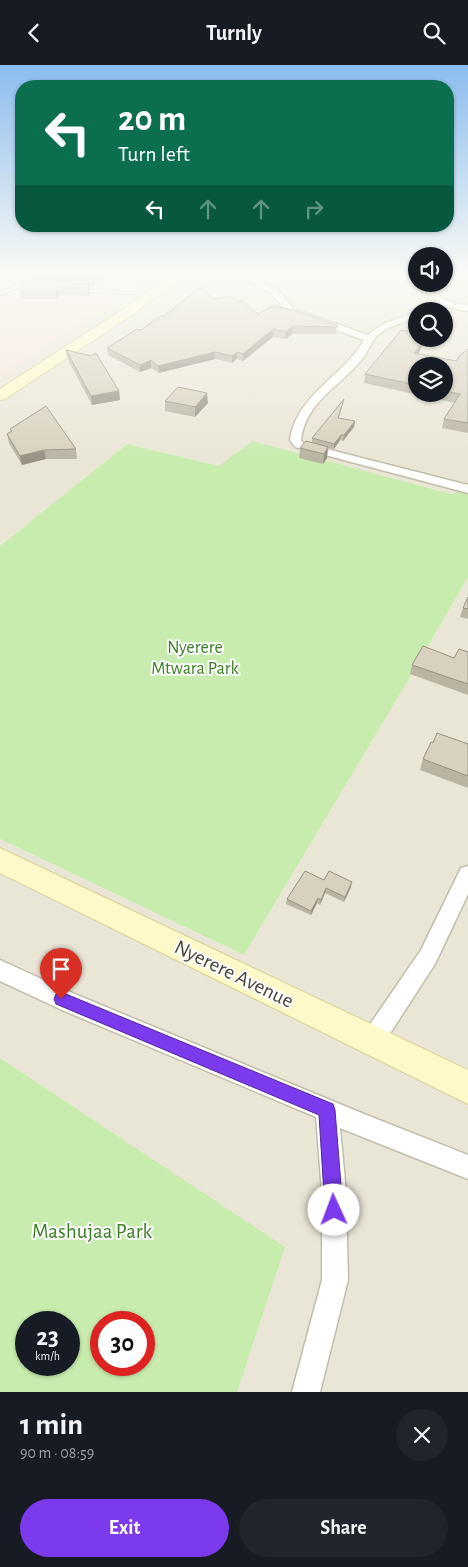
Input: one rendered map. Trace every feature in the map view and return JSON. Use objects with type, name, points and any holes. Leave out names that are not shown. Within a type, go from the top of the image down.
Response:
[{"type":"street","points":[[0,396],[89,337]]},
{"type":"street","points":[[365,337],[369,339]]},
{"type":"street","points":[[372,337],[359,357],[333,381],[305,413],[295,435],[296,443],[468,489]]},
{"type":"street","name":"Nyerere Avenue","points":[[0,860],[468,1087]]},
{"type":"street","points":[[372,1041],[428,957],[466,882]]},
{"type":"street","points":[[0,970],[44,992],[183,1048],[402,1143],[468,1167]]},
{"type":"street","points":[[306,1392],[335,1280],[334,1193],[327,1110]]},
{"type":"shaded area","points":[[0,337],[408,337],[408,347],[453,347],[453,337],[468,337],[468,489],[451,494],[219,466],[127,444],[0,546]]},
{"type":"shaded area","points":[[0,337],[60,337],[0,376]]},
{"type":"shaded area","points":[[468,577],[468,1392],[0,1392],[0,839],[244,955]]},
{"type":"green space","name":"Nyerere Mtwara Park","points":[[252,441],[451,494],[468,489],[468,577],[244,955],[0,839],[0,546],[127,444],[219,466]]},
{"type":"green space","name":"Mashujaa Park","points":[[0,1058],[285,1247],[237,1392],[0,1392]]},
{"type":"building","points":[[124,337],[263,337],[243,354],[237,352],[232,356],[215,352],[158,366],[151,360],[140,365],[107,348]]},
{"type":"building","points":[[395,337],[408,337],[408,347],[419,347],[414,353],[435,357],[408,357],[408,383],[365,374]]},
{"type":"building","points":[[468,349],[468,423],[444,419],[460,394],[453,393],[453,360],[456,361]]},
{"type":"building","points":[[66,350],[91,356],[96,353],[119,391],[91,396]]},
{"type":"building","points":[[178,387],[207,393],[195,407],[165,401]]},
{"type":"building","points":[[344,399],[338,418],[355,421],[344,435],[341,435],[334,444],[312,438]]},
{"type":"building","points":[[46,406],[76,449],[44,450],[20,456],[7,434],[12,431],[10,429]]},
{"type":"building","points":[[306,441],[328,447],[324,454],[300,448]]},
{"type":"building","points":[[468,597],[468,609],[463,608]]},
{"type":"building","points":[[423,646],[454,658],[459,649],[468,652],[468,684],[412,665]]},
{"type":"building","points":[[437,733],[468,744],[468,776],[423,759]]},
{"type":"building","points":[[305,871],[324,880],[329,871],[352,882],[345,897],[326,888],[321,900],[318,898],[311,911],[287,899]]},
{"type":"route","points":[[61,999],[183,1048],[327,1110],[334,1210]]}]
